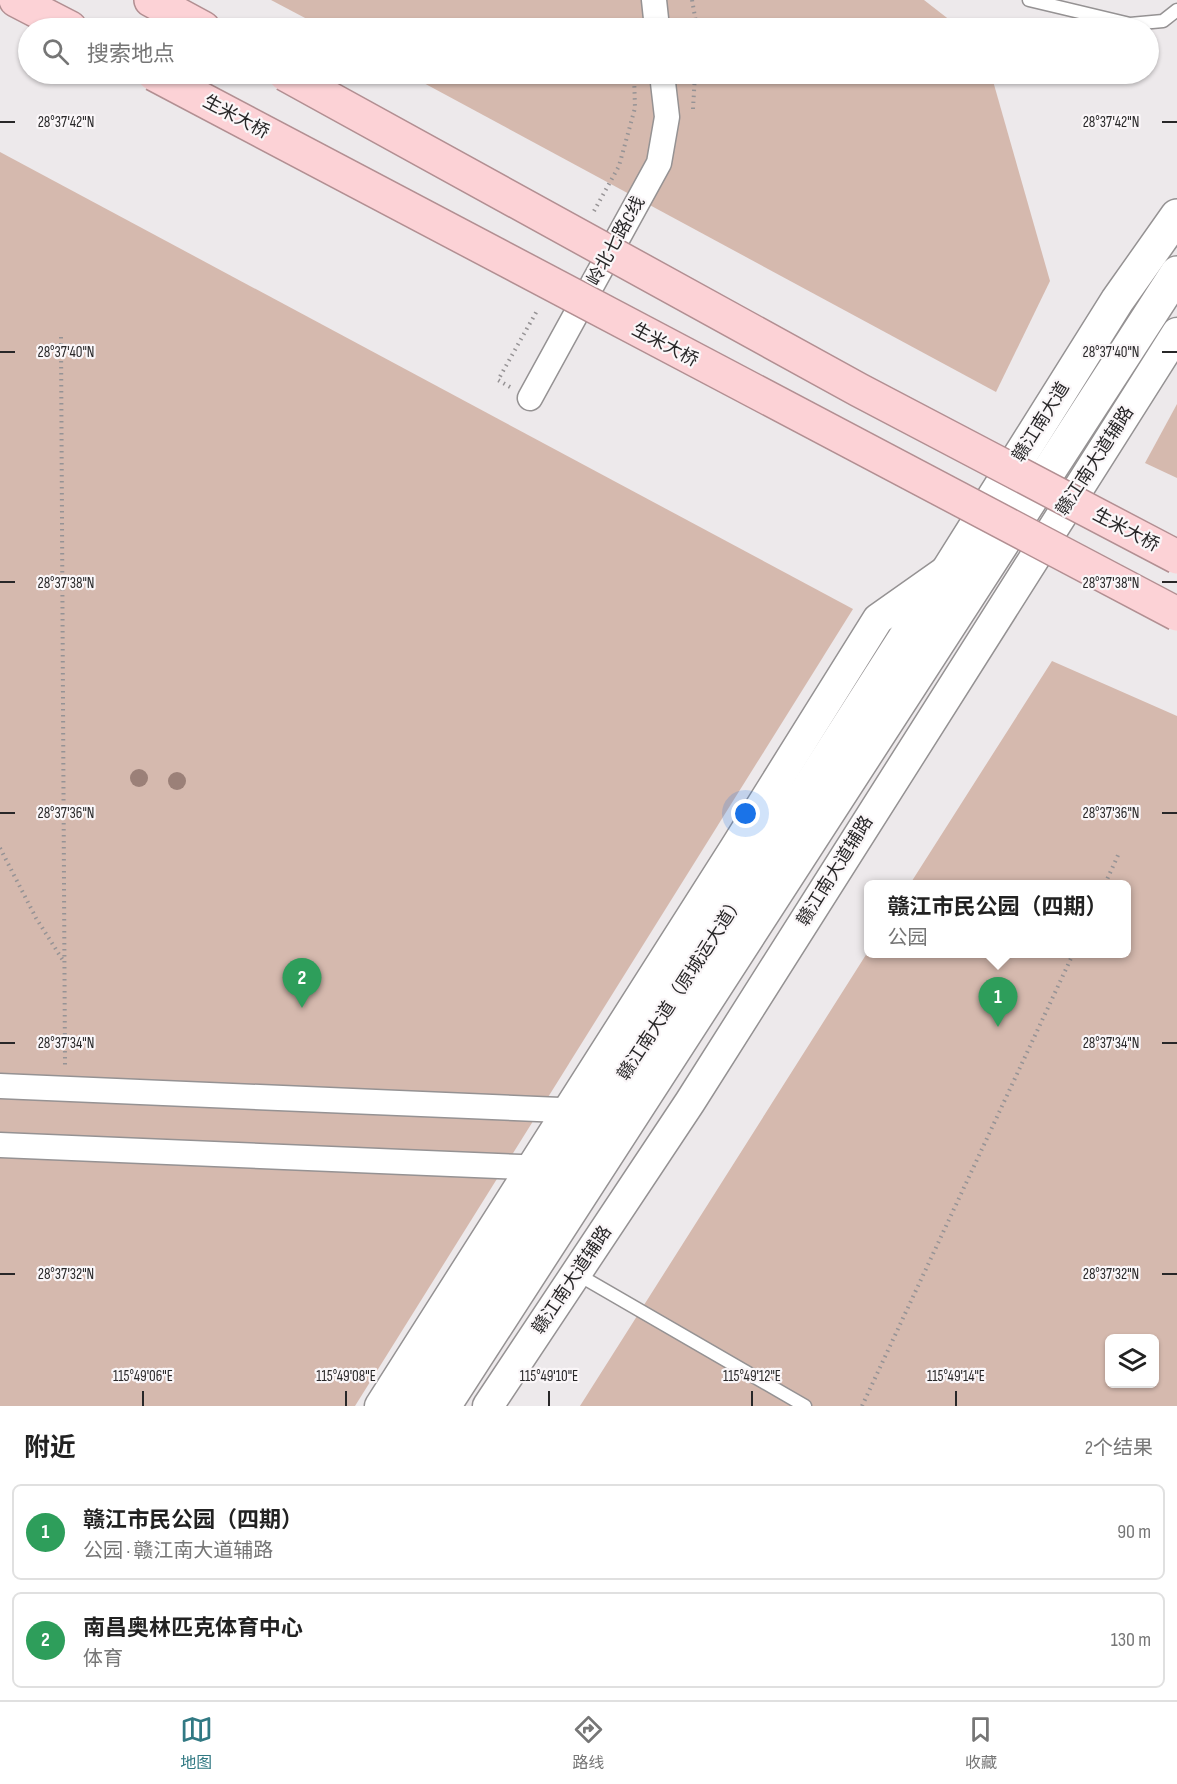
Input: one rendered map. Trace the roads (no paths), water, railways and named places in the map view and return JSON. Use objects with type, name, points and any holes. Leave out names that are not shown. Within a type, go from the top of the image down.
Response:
[{"type":"highway","points":[[16,0],[50,18]]},
{"type":"highway","points":[[151,0],[184,18]]},
{"type":"highway","name":"生米大桥","points":[[173,84],[1177,614]]},
{"type":"highway","name":"生米大桥","points":[[303,84],[859,390],[1177,557]]},
{"type":"main road","name":"赣江南大道","points":[[962,578],[1117,301],[1177,216]]},
{"type":"main road","name":"赣江南大道","points":[[962,578],[1177,273]]},
{"type":"main road","name":"赣江南大道（原城运大道）","points":[[413,1406],[602,1112],[962,578]]},
{"type":"main road","name":"赣江南大道（原城运大道）","points":[[444,1406],[635,1113],[962,578]]},
{"type":"street","points":[[654,0],[656,18]]},
{"type":"street","name":"岭北七路C线","points":[[530,398],[660,163],[667,117],[663,84]]},
{"type":"street","name":"赣江南大道辅路","points":[[488,1406],[690,1102],[1177,333]]},
{"type":"street","points":[[380,1406],[878,619],[962,578]]},
{"type":"street","points":[[0,1086],[635,1113]]},
{"type":"street","points":[[0,1144],[598,1170]]},
{"type":"lane","points":[[1029,0],[1105,18]]},
{"type":"lane","points":[[1159,21],[1163,21],[1177,10]]},
{"type":"lane","points":[[576,1274],[805,1406]]},
{"type":"place","name":"南昌奥林匹克体育中心","points":[[302,1008]]},
{"type":"place","name":"赣江市民公园（四期）","points":[[998,1027]]}]
